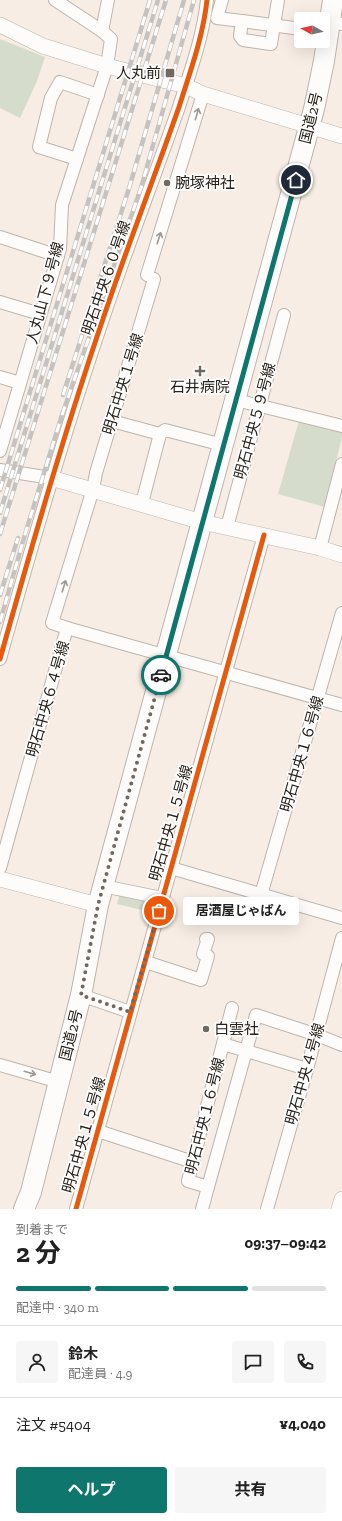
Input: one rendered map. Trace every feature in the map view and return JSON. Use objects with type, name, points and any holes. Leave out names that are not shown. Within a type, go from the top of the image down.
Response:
[{"type":"highway","name":"国道2号","points":[[24,1209],[31,1192],[81,995],[103,886],[296,180],[314,109],[331,28],[333,0]]},
{"type":"street","points":[[55,0],[102,31],[108,0]]},
{"type":"street","name":"明石中央６０号線","points":[[0,659],[52,478],[121,268],[156,174],[186,86],[203,30],[207,0]]},
{"type":"street","points":[[222,0],[217,18],[294,28]]},
{"type":"street","points":[[242,21],[240,36],[243,40],[271,44],[278,0]]},
{"type":"street","points":[[0,25],[43,46],[107,66],[186,86],[203,94],[342,136]]},
{"type":"street","name":"人丸山下９号線","points":[[0,451],[60,249],[62,205],[107,66],[111,39],[102,31]]},
{"type":"street","points":[[77,159],[39,147],[52,98],[60,82],[98,95]]},
{"type":"street","name":"明石中央１号線","points":[[67,628],[52,623],[93,489],[96,473],[112,421],[203,94]]},
{"type":"street","points":[[0,236],[58,256]]},
{"type":"street","points":[[0,302],[40,314]]},
{"type":"street","name":"明石中央５９号線","points":[[227,527],[284,315]]},
{"type":"street","points":[[0,377],[20,383]]},
{"type":"street","points":[[236,400],[342,426]]},
{"type":"street","points":[[112,421],[160,434]]},
{"type":"street","points":[[142,503],[160,434],[165,430],[223,445]]},
{"type":"street","points":[[320,548],[342,464]]},
{"type":"street","points":[[0,470],[52,478],[142,503],[202,522],[320,548],[342,555]]},
{"type":"street","name":"明石中央１５号線","points":[[76,1209],[264,535]]},
{"type":"street","name":"明石中央１６号線","points":[[262,895],[342,613]]},
{"type":"street","name":"明石中央６４号線","points":[[0,868],[67,628],[342,705]]},
{"type":"street","points":[[171,868],[342,918]]},
{"type":"street","points":[[0,879],[98,905]]},
{"type":"street","points":[[103,886],[162,898]]},
{"type":"street","name":"明石中央４号線","points":[[267,1209],[317,1035],[342,938]]},
{"type":"street","points":[[146,962],[201,980],[208,956],[203,954],[208,939],[206,939]]},
{"type":"street","points":[[81,995],[130,1012]]},
{"type":"street","name":"明石中央１６号線","points":[[202,1209],[208,1186],[188,1181],[232,1008]]},
{"type":"street","points":[[208,1186],[256,1015],[317,1035],[342,1045]]},
{"type":"street","points":[[223,1044],[307,1069]]},
{"type":"street","points":[[0,1065],[59,1082]]},
{"type":"street","points":[[98,1131],[193,1162]]},
{"type":"street","points":[[339,1209],[342,1199]]},
{"type":"green space","points":[[0,39],[45,57],[37,81],[20,118],[0,108]]},
{"type":"green space","points":[[300,417],[342,431],[342,437],[325,507],[278,494]]},
{"type":"green space","points":[[120,892],[153,899],[150,912],[117,904]]},
{"type":"railway","points":[[0,490],[150,0]]},
{"type":"railway","points":[[0,513],[158,0]]},
{"type":"railway","points":[[0,534],[166,0]]},
{"type":"railway","points":[[63,395],[130,185],[184,0]]},
{"type":"railway","points":[[0,622],[26,531],[62,415],[141,188],[194,0]]},
{"type":"railway","points":[[0,595],[18,538]]},
{"type":"cycle path","points":[[0,659],[42,511],[72,413],[104,315],[192,68],[207,0]]},
{"type":"cycle path","points":[[76,1209],[264,535]]},
{"type":"way so far","points":[[159,911],[146,962],[130,1012],[81,995],[98,905],[161,675]]},
{"type":"place","name":"人丸前","points":[[170,73]]},
{"type":"place","name":"腕塚神社","points":[[167,183]]},
{"type":"place","name":"石井病院","points":[[200,371]]},
{"type":"place","name":"居酒屋じゃぱん","points":[[159,911]]},
{"type":"place","name":"白雲社","points":[[206,1029]]},
{"type":"route","points":[[161,675],[296,180]]}]
